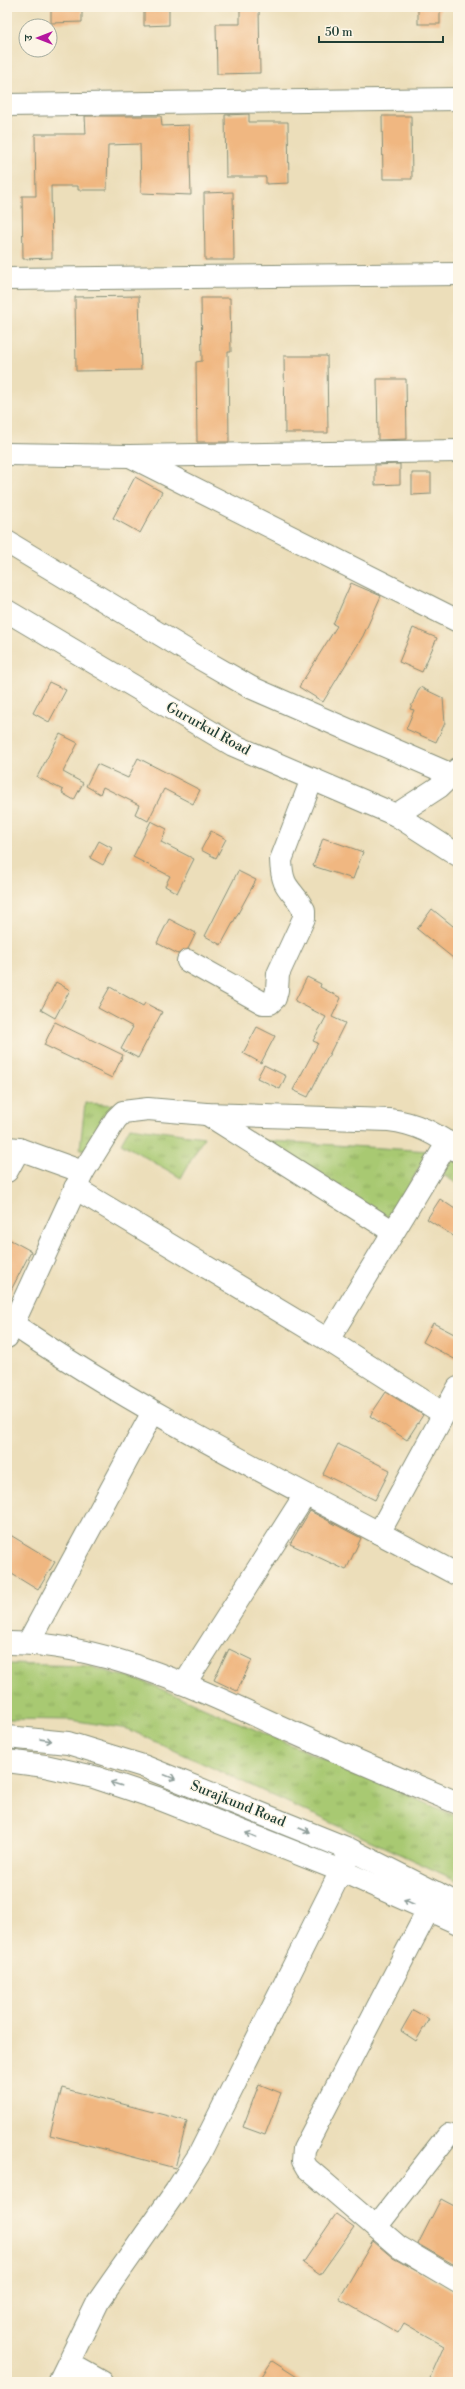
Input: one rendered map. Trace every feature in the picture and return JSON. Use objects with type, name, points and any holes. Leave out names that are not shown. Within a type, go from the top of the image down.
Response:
[{"type":"street","points":[[7,105],[458,98]]},
{"type":"street","points":[[7,279],[458,274]]},
{"type":"street","points":[[7,454],[129,456],[458,451]]},
{"type":"street","points":[[129,456],[458,621]]},
{"type":"street","points":[[7,542],[250,687],[455,772],[439,787],[396,815]]},
{"type":"street","name":"Gururkul Road","points":[[7,611],[232,745],[396,815],[458,855]]},
{"type":"street","points":[[188,961],[263,1003],[270,1003],[275,998],[278,974],[304,918],[304,910],[286,887],[281,874],[281,860],[312,779]]},
{"type":"street","points":[[328,1340],[392,1231],[453,1146],[406,1122],[389,1120],[206,1114],[148,1109],[123,1112],[116,1118],[79,1180],[9,1327],[153,1412],[305,1495],[458,1575]]},
{"type":"street","points":[[206,1114],[392,1231]]},
{"type":"street","points":[[7,1171],[13,1149],[79,1180],[444,1414]]},
{"type":"street","points":[[379,1533],[458,1388]]},
{"type":"street","points":[[153,1412],[17,1643],[112,1660],[185,1683],[386,1774],[458,1802]]},
{"type":"street","points":[[185,1683],[305,1495]]},
{"type":"street","name":"Surajkund Road","points":[[7,1737],[68,1743],[108,1754],[351,1850],[433,1902],[458,1923]]},
{"type":"street","name":"Surajkund Road","points":[[7,1761],[45,1766],[94,1777],[160,1799],[342,1871],[433,1902],[458,1904]]},
{"type":"street","points":[[102,2382],[64,2373],[98,2302],[176,2191],[203,2148],[342,1871],[351,1850]]},
{"type":"street","points":[[433,1902],[360,2038],[303,2153],[303,2161],[307,2168],[398,2247],[458,2282]]},
{"type":"street","points":[[376,2227],[448,2134]]},
{"type":"green space","points":[[85,1103],[116,1105],[90,1150],[80,1149]]},
{"type":"green space","points":[[130,1127],[204,1137],[181,1178],[121,1143]]},
{"type":"green space","points":[[256,1140],[429,1151],[390,1218]]},
{"type":"green space","points":[[451,1157],[458,1163],[458,1184],[443,1175]]},
{"type":"green space","points":[[7,1664],[88,1666],[145,1682],[458,1817],[458,1881],[128,1729],[71,1720],[7,1719]]},
{"type":"building","points":[[51,7],[82,7],[82,22],[58,23],[58,18],[51,18]]},
{"type":"building","points":[[144,7],[169,7],[169,25],[144,26]]},
{"type":"building","points":[[240,7],[259,7],[260,73],[217,74],[216,24],[240,24]]},
{"type":"building","points":[[418,7],[440,7],[440,24],[418,24]]},
{"type":"building","points":[[249,114],[249,122],[288,122],[289,183],[266,184],[266,177],[226,177],[225,115]]},
{"type":"building","points":[[85,116],[161,116],[162,126],[189,125],[191,195],[141,193],[140,144],[108,145],[107,190],[78,190],[78,186],[51,186],[52,258],[23,259],[22,196],[36,196],[35,134],[86,134]]},
{"type":"building","points":[[382,116],[411,116],[412,179],[383,179]]},
{"type":"building","points":[[233,192],[234,260],[205,260],[204,193]]},
{"type":"building","points":[[139,296],[141,370],[76,371],[75,297]]},
{"type":"building","points":[[201,298],[230,298],[231,352],[228,352],[229,442],[197,442],[196,362],[202,361]]},
{"type":"building","points":[[284,356],[327,356],[328,433],[285,433]]},
{"type":"building","points":[[377,379],[406,379],[407,439],[378,440]]},
{"type":"building","points":[[400,464],[400,484],[375,485],[375,465]]},
{"type":"building","points":[[412,473],[431,473],[431,494],[412,495]]},
{"type":"building","points":[[135,477],[162,492],[140,533],[113,518]]},
{"type":"building","points":[[351,583],[381,596],[363,636],[323,702],[299,687],[337,626],[333,624]]},
{"type":"building","points":[[413,628],[437,638],[422,672],[399,662]]},
{"type":"building","points":[[49,682],[66,690],[49,722],[33,713]]},
{"type":"building","points":[[420,687],[443,698],[445,723],[436,742],[406,729],[414,710],[410,709]]},
{"type":"building","points":[[60,734],[78,743],[63,772],[83,783],[74,800],[62,793],[63,790],[37,777]]},
{"type":"building","points":[[138,758],[200,790],[193,804],[164,789],[148,821],[135,814],[139,805],[103,787],[100,794],[86,786],[97,764],[128,778]]},
{"type":"building","points":[[151,821],[167,829],[161,842],[194,859],[177,893],[165,886],[170,876],[133,857]]},
{"type":"building","points":[[211,831],[226,839],[216,858],[201,850]]},
{"type":"building","points":[[323,838],[363,852],[353,879],[313,866]]},
{"type":"building","points":[[99,841],[112,848],[103,865],[90,858]]},
{"type":"building","points":[[238,871],[256,880],[221,945],[205,936]]},
{"type":"building","points":[[432,909],[458,930],[458,962],[417,929]]},
{"type":"building","points":[[169,919],[196,933],[188,949],[178,954],[157,943]]},
{"type":"building","points":[[307,977],[321,984],[320,987],[341,998],[332,1017],[345,1023],[308,1097],[293,1090],[318,1043],[313,1041],[326,1017],[295,1001]]},
{"type":"building","points":[[56,982],[70,990],[55,1018],[41,1010]]},
{"type":"building","points":[[110,987],[143,1006],[145,1003],[162,1012],[138,1058],[121,1049],[133,1027],[98,1008]]},
{"type":"building","points":[[55,1022],[123,1055],[112,1078],[44,1045]]},
{"type":"building","points":[[257,1027],[275,1036],[261,1063],[243,1053]]},
{"type":"building","points":[[264,1065],[286,1076],[280,1089],[257,1078]]},
{"type":"building","points":[[440,1199],[458,1211],[458,1239],[427,1219]]},
{"type":"building","points":[[7,1238],[31,1251],[7,1298]]},
{"type":"building","points":[[433,1323],[458,1336],[458,1361],[423,1342]]},
{"type":"building","points":[[386,1392],[423,1415],[407,1440],[370,1416]]},
{"type":"building","points":[[338,1444],[390,1470],[375,1500],[323,1474]]},
{"type":"building","points":[[310,1511],[361,1538],[346,1570],[290,1544]]},
{"type":"building","points":[[7,1533],[55,1562],[38,1590],[7,1571]]},
{"type":"building","points":[[229,1649],[252,1660],[237,1691],[214,1680]]},
{"type":"building","points":[[413,2010],[429,2019],[416,2041],[401,2031]]},
{"type":"building","points":[[259,2084],[281,2093],[265,2135],[243,2127]]},
{"type":"building","points":[[62,2088],[187,2121],[175,2168],[50,2135]]},
{"type":"building","points":[[441,2199],[458,2208],[458,2267],[418,2244]]},
{"type":"building","points":[[336,2214],[354,2227],[320,2275],[303,2263]]},
{"type":"building","points":[[373,2241],[393,2258],[458,2294],[458,2382],[428,2382],[444,2346],[404,2323],[398,2333],[339,2299]]},
{"type":"building","points":[[272,2361],[305,2382],[258,2382]]}]
